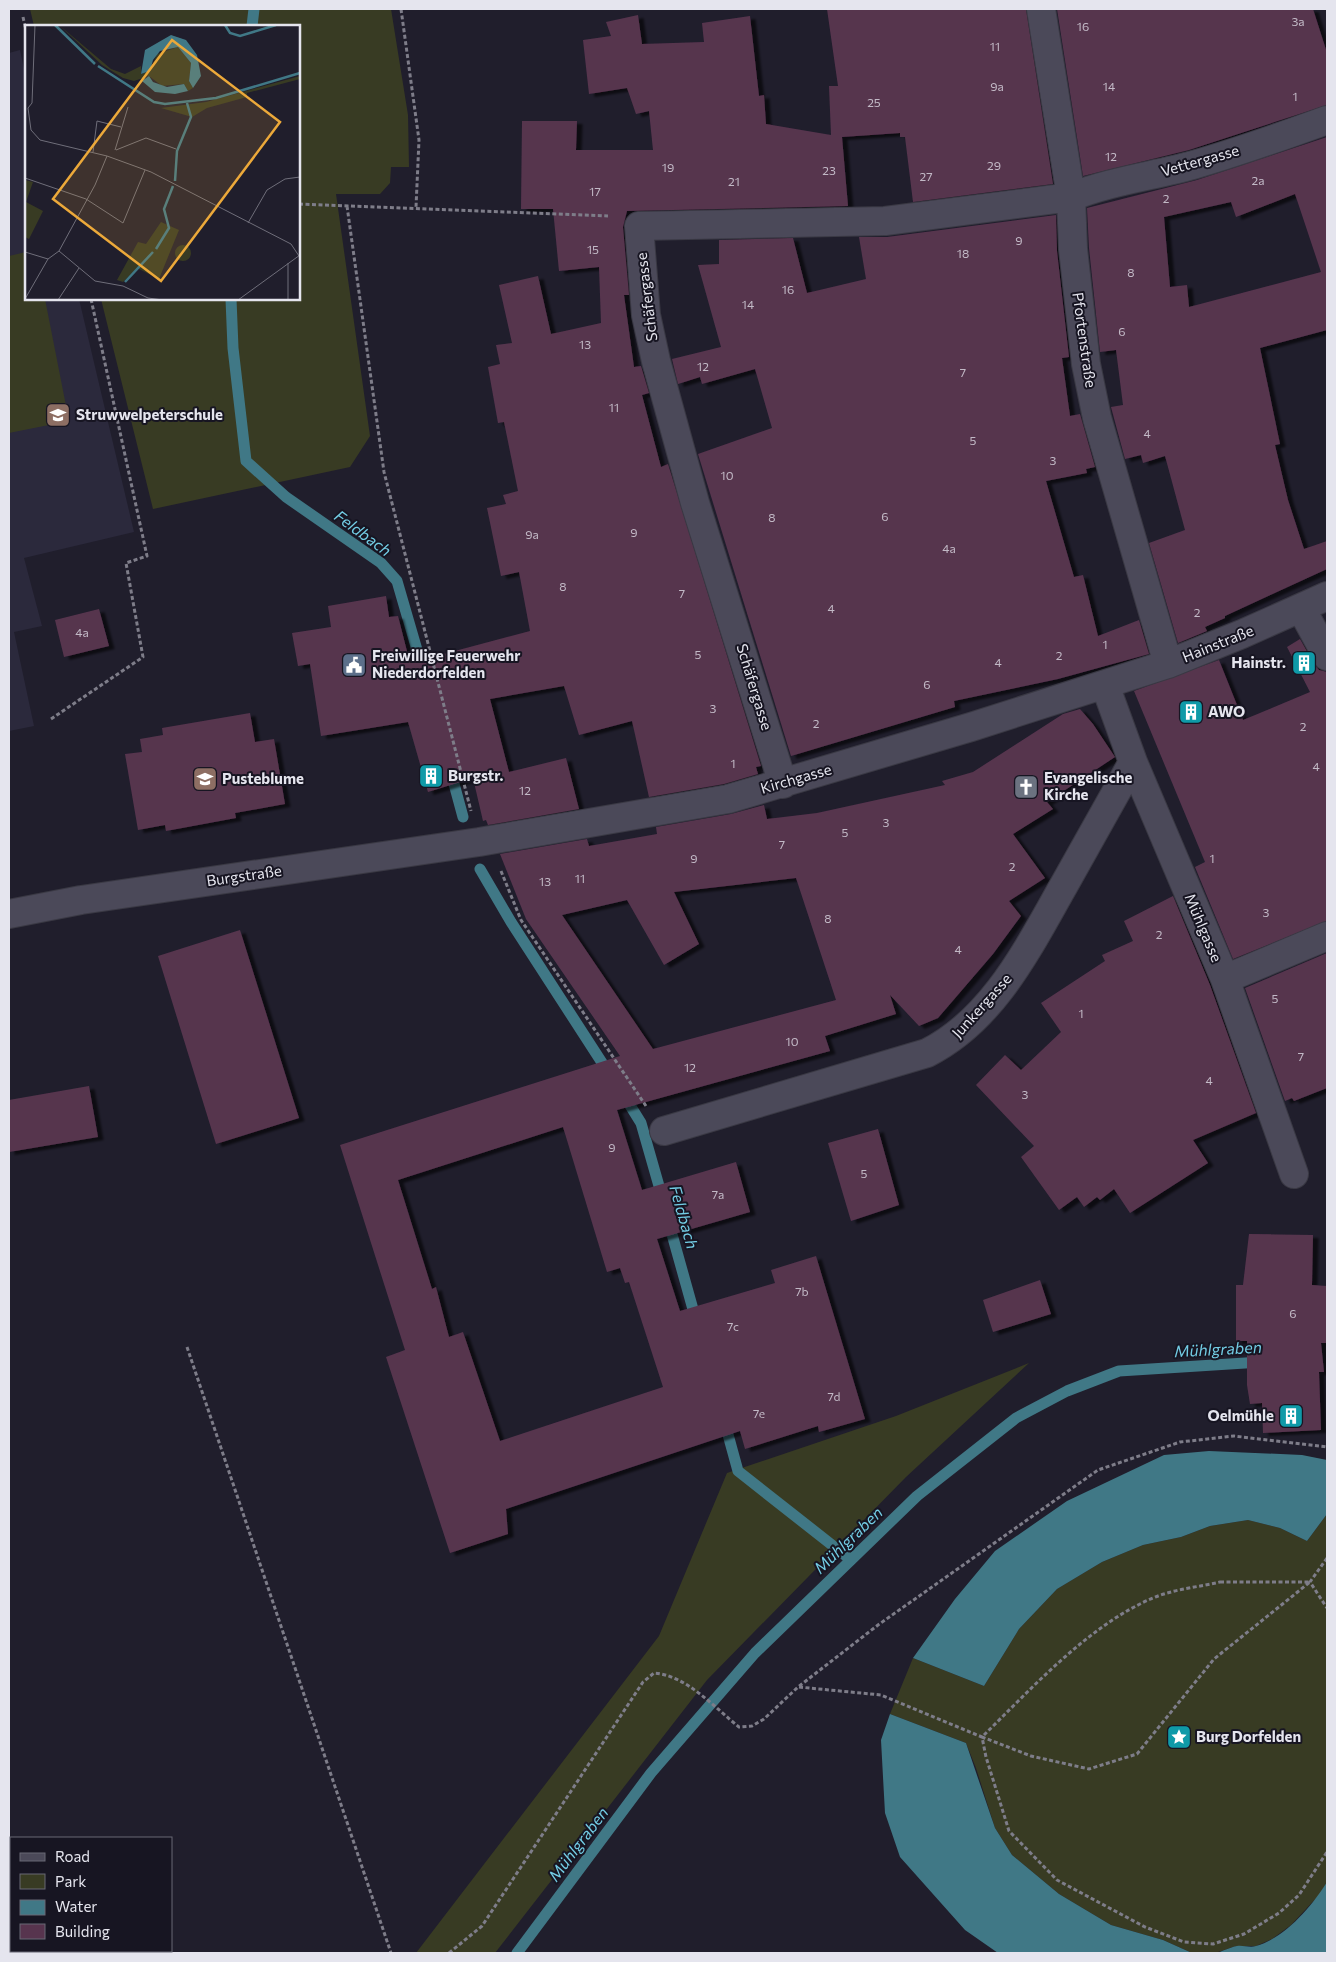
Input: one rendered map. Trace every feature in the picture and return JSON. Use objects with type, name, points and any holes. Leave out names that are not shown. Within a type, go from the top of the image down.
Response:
[{"type":"street","name":"Pfortenstraße","points":[[1041,9],[1071,197],[1079,318],[1091,391],[1168,664]]},
{"type":"street","name":"Vettergasse","points":[[1071,197],[1094,187],[1223,156],[1327,120]]},
{"type":"street","points":[[639,226],[885,221],[1071,197]]},
{"type":"street","name":"Schäfergasse","points":[[639,226],[646,315],[656,361],[695,503],[783,784]]},
{"type":"street","name":"Hainstraße","points":[[1105,685],[1168,664],[1327,596]]},
{"type":"street","points":[[1301,608],[1327,656]]},
{"type":"street","name":"Kirchgasse","points":[[479,842],[728,799],[783,784],[1105,685]]},
{"type":"street","name":"Mühlgasse","points":[[1105,685],[1133,762],[1225,979],[1294,1174]]},
{"type":"street","name":"Junkergasse","points":[[664,1131],[927,1053],[949,1042],[964,1031],[1017,967],[1133,762]]},
{"type":"street","name":"Burgstraße","points":[[9,914],[81,900],[479,842]]},
{"type":"street","points":[[1225,979],[1327,936]]},
{"type":"path","points":[[401,9],[419,140],[416,208]]},
{"type":"path","points":[[23,17],[25,26]]},
{"type":"path","points":[[300,204],[630,217],[639,226]]},
{"type":"path","points":[[347,206],[384,472],[479,842],[502,872],[527,928],[620,1071],[664,1131]]},
{"type":"path","points":[[51,719],[143,657],[126,562],[147,556],[91,300]]},
{"type":"path","points":[[186,1347],[391,1953]]},
{"type":"path","points":[[449,1953],[482,1926],[644,1682],[654,1673],[665,1674],[690,1688],[739,1726],[752,1726],[764,1719],[798,1687],[878,1625],[1098,1470],[1180,1442],[1225,1437],[1327,1447]]},
{"type":"path","points":[[798,1687],[881,1696],[1031,1756],[1089,1769],[1137,1754],[1214,1659],[1310,1582],[1327,1558]]},
{"type":"path","points":[[982,1737],[1044,1678],[1107,1623],[1154,1597],[1220,1582],[1310,1582]]},
{"type":"path","points":[[1310,1582],[1327,1608]]},
{"type":"path","points":[[982,1737],[986,1757],[1009,1831],[1050,1873],[1058,1880],[1145,1927],[1184,1942],[1213,1944],[1244,1934],[1279,1913],[1299,1895],[1327,1852]]},
{"type":"shaded area","name":"Struwwelpeterschule","points":[[20,50],[25,73],[25,300],[79,300],[134,532],[24,558],[42,626],[14,632],[34,726],[9,731],[9,53]]},
{"type":"green space","points":[[30,9],[391,9],[408,115],[409,167],[391,167],[390,183],[380,194],[336,194],[370,436],[350,467],[153,509],[101,300],[300,300],[300,25],[34,25]]},
{"type":"green space","points":[[25,252],[25,300],[45,300],[69,421],[9,433],[9,256]]},
{"type":"green space","points":[[1029,1363],[906,1477],[707,1680],[495,1953],[416,1953],[659,1636],[727,1473],[896,1416]]},
{"type":"green space","points":[[1327,1514],[1327,1882],[1320,1894],[1291,1925],[1272,1939],[1256,1946],[1236,1946],[1215,1953],[1192,1953],[1163,1940],[1111,1925],[1059,1894],[1012,1855],[995,1828],[966,1743],[890,1714],[913,1658],[984,1686],[1019,1629],[1057,1589],[1102,1562],[1143,1545],[1181,1537],[1210,1526],[1248,1520],[1280,1528],[1307,1541]]},
{"type":"water","points":[[1209,1451],[1302,1455],[1327,1460],[1327,1514],[1307,1541],[1280,1528],[1248,1520],[1210,1526],[1181,1537],[1143,1545],[1102,1562],[1057,1589],[1019,1629],[984,1686],[913,1658],[955,1599],[995,1551],[1067,1501],[1164,1455]]},
{"type":"water","points":[[890,1714],[966,1743],[995,1828],[1012,1855],[1059,1894],[1111,1925],[1163,1940],[1192,1953],[998,1953],[965,1930],[900,1857],[885,1813],[881,1740]]},
{"type":"water","points":[[1327,1882],[1327,1953],[1215,1953],[1237,1946],[1256,1946],[1277,1936],[1306,1911]]},
{"type":"building","points":[[827,9],[1026,9],[1053,184],[913,202],[905,137],[900,137],[900,133],[842,137],[848,206],[627,211],[623,227],[629,295],[624,295],[634,367],[641,366],[649,393],[642,395],[661,467],[668,464],[761,766],[756,767],[758,774],[724,784],[649,797],[632,721],[579,735],[564,686],[490,699],[509,772],[566,758],[579,809],[488,825],[486,820],[483,821],[473,778],[428,792],[408,722],[321,736],[310,664],[298,666],[292,633],[331,627],[328,606],[386,596],[389,617],[398,616],[410,663],[530,631],[519,572],[501,576],[487,508],[506,504],[503,495],[518,491],[504,422],[498,423],[488,367],[500,364],[496,345],[512,343],[499,285],[538,276],[551,334],[601,323],[599,267],[559,271],[553,209],[521,209],[522,121],[577,121],[576,150],[653,150],[649,111],[636,114],[627,88],[589,94],[583,40],[611,36],[606,22],[638,15],[642,44],[704,42],[702,23],[750,16],[759,96],[764,95],[766,124],[831,135],[829,86],[838,86]]},
{"type":"building","points":[[1057,9],[1313,9],[1327,53],[1327,105],[1189,150],[1083,176]]},
{"type":"building","points":[[1327,137],[1327,330],[1260,348],[1280,444],[1275,445],[1288,500],[1304,549],[1327,541],[1327,569],[1225,616],[1225,618],[1205,627],[1207,631],[1178,643],[1149,543],[1185,530],[1165,456],[1143,463],[1141,455],[1125,459],[1111,407],[1123,405],[1116,350],[1100,352],[1089,248],[1087,208],[1197,180]],"holes":[[[1295,194],[1321,272],[1189,307],[1187,285],[1170,287],[1164,217],[1231,202],[1236,217]]]},
{"type":"building","points":[[1056,215],[1057,251],[1069,357],[1062,358],[1070,416],[1080,414],[1095,467],[1086,469],[1087,473],[1046,481],[1074,577],[1083,575],[1098,636],[1139,620],[1149,654],[1058,679],[954,701],[955,707],[791,756],[698,454],[772,428],[755,369],[702,384],[700,377],[678,384],[672,359],[721,347],[698,265],[719,264],[719,240],[793,238],[807,293],[866,279],[859,237],[887,237]]},
{"type":"building","points":[[99,609],[109,646],[64,657],[55,620]]},
{"type":"building","points":[[1300,639],[1314,664],[1319,670],[1327,672],[1327,921],[1233,959],[1195,867],[1205,862],[1134,691],[1219,660],[1243,720],[1310,692],[1287,647]]},
{"type":"building","points":[[1080,709],[1093,724],[1115,757],[1047,802],[1053,809],[1013,834],[1045,878],[1009,901],[1021,916],[993,954],[938,1018],[919,1026],[890,995],[896,1014],[825,1036],[830,1051],[617,1110],[642,1190],[736,1162],[750,1212],[657,1239],[680,1311],[775,1283],[771,1270],[816,1256],[865,1419],[819,1432],[818,1426],[745,1449],[740,1431],[506,1509],[508,1534],[450,1553],[386,1357],[405,1350],[340,1145],[620,1056],[526,919],[500,854],[587,839],[589,846],[657,834],[656,827],[731,814],[764,805],[767,819],[817,813],[945,785],[942,781],[973,772],[1063,714]],"holes":[[[796,878],[836,1000],[653,1049],[562,915],[627,900],[664,965],[699,944],[674,892]],[[563,1127],[607,1272],[620,1268],[625,1283],[629,1282],[663,1387],[500,1441],[463,1332],[449,1337],[436,1287],[432,1289],[398,1180]]]},
{"type":"building","name":"Pusteblume","points":[[250,713],[255,742],[274,739],[285,804],[235,813],[236,818],[166,831],[165,825],[138,830],[125,754],[142,752],[140,739],[163,735],[162,728]]},
{"type":"building","points":[[1173,896],[1210,985],[1256,1113],[1193,1140],[1208,1163],[1130,1213],[1114,1189],[1100,1200],[1097,1197],[1084,1207],[1077,1197],[1059,1210],[1021,1157],[1034,1146],[976,1085],[1005,1055],[1021,1070],[1061,1032],[1041,1003],[1105,961],[1102,955],[1133,941],[1124,921]]},
{"type":"building","points":[[240,930],[299,1118],[216,1144],[158,956]]},
{"type":"building","points":[[1327,953],[1327,1088],[1294,1101],[1292,1098],[1285,1101],[1245,988]]},
{"type":"building","points":[[89,1086],[98,1137],[9,1152],[9,1100]]},
{"type":"building","points":[[878,1129],[899,1205],[851,1221],[828,1143]]},
{"type":"building","points":[[1249,1234],[1313,1235],[1312,1285],[1327,1286],[1327,1343],[1321,1343],[1324,1372],[1319,1372],[1321,1430],[1263,1433],[1262,1403],[1250,1404],[1247,1385],[1247,1341],[1236,1341],[1236,1285],[1243,1285]]},
{"type":"building","points":[[1040,1280],[1051,1314],[993,1332],[983,1300]]},
{"type":"waterway","name":"Feldbach","points":[[252,25],[254,9]]},
{"type":"waterway","name":"Feldbach","points":[[231,300],[233,348],[246,461],[286,497],[381,563],[397,581],[424,674]]},
{"type":"waterway","name":"Feldbach","points":[[450,769],[463,817]]},
{"type":"waterway","name":"Feldbach","points":[[480,869],[511,922],[610,1075]]},
{"type":"waterway","name":"Feldbach","points":[[623,1094],[641,1123],[663,1200]]},
{"type":"waterway","name":"Feldbach","points":[[668,1220],[696,1320]]},
{"type":"waterway","name":"Mühlgraben","points":[[517,1953],[651,1773],[755,1653],[917,1496],[1016,1418],[1067,1391],[1119,1371],[1261,1362]]},
{"type":"waterway","name":"Feldbach","points":[[724,1420],[738,1471],[851,1560]]},
{"type":"place","name":"Struwwelpeterschule","points":[[58,415]]},
{"type":"place","name":"Hainstr.","points":[[1304,663]]},
{"type":"place","name":"Freiwillige Feuerwehr Niederdorfelden","points":[[354,665]]},
{"type":"place","name":"AWO","points":[[1191,712]]},
{"type":"place","name":"Burgstr.","points":[[431,776]]},
{"type":"place","name":"Pusteblume","points":[[205,779]]},
{"type":"place","name":"Evangelische Kirche","points":[[1026,787]]},
{"type":"place","name":"Oelmühle","points":[[1291,1416]]},
{"type":"place","name":"Burg Dorfelden","points":[[1179,1737]]}]
